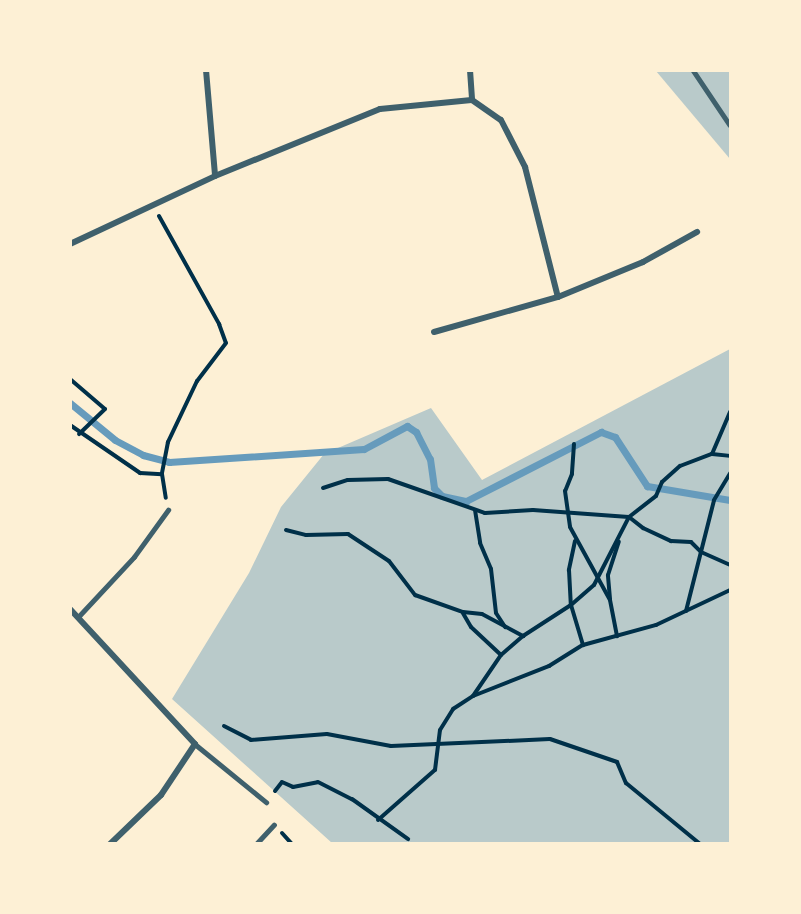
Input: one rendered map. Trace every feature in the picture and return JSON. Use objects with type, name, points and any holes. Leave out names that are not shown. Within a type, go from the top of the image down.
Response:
[{"type":"street","points":[[206,70],[215,176]]},
{"type":"street","points":[[470,70],[472,100]]},
{"type":"street","points":[[70,244],[215,176],[380,109],[472,100],[501,120],[525,167],[558,297]]},
{"type":"street","points":[[434,332],[558,297],[643,262],[697,232]]},
{"type":"street","points":[[70,609],[195,744],[161,795],[110,843]]},
{"type":"lane","points":[[693,70],[730,125]]},
{"type":"lane","points":[[78,617],[134,557],[168,510]]},
{"type":"lane","points":[[195,744],[266,802]]},
{"type":"lane","points":[[256,843],[274,825]]},
{"type":"path","points":[[153,204],[195,276],[226,343],[196,381],[168,442],[162,474],[168,510]]},
{"type":"path","points":[[70,379],[105,409],[79,434]]},
{"type":"path","points":[[712,454],[730,412]]},
{"type":"path","points":[[70,425],[79,434],[140,473],[162,474]]},
{"type":"path","points":[[574,444],[572,474],[565,491],[575,541],[610,600]]},
{"type":"path","points":[[617,636],[608,575],[629,517],[656,496],[662,482],[680,466],[712,454],[730,456]]},
{"type":"path","points":[[686,612],[714,500],[730,473]]},
{"type":"path","points":[[323,488],[348,480],[388,479],[475,510],[569,512],[629,517],[643,528],[671,541],[691,542],[701,552],[730,565]]},
{"type":"path","points":[[475,510],[480,543],[491,569],[496,613],[506,627]]},
{"type":"path","points":[[286,530],[306,535],[348,534],[389,561],[415,595],[463,612],[482,614],[523,636]]},
{"type":"path","points":[[473,696],[501,655],[523,636],[571,605],[597,579],[620,538]]},
{"type":"path","points":[[575,541],[569,570],[571,605],[583,645]]},
{"type":"path","points":[[378,820],[435,770],[440,730],[453,709],[473,696],[549,666],[583,645],[617,636],[686,612],[730,590]]},
{"type":"path","points":[[463,612],[478,636],[501,655]]},
{"type":"path","points":[[224,726],[251,740],[327,734],[391,746],[438,747],[550,739],[617,762],[626,783],[700,843]]},
{"type":"path","points":[[266,802],[282,782],[293,787],[318,782],[352,799],[378,820],[408,839]]},
{"type":"shaded area","points":[[656,71],[730,71],[730,159]]},
{"type":"shaded area","points":[[730,349],[730,843],[332,843],[172,699],[249,573],[281,507],[324,454],[431,408],[482,480]]},
{"type":"waterway","points":[[70,403],[115,440],[143,455],[169,462],[364,449],[407,426],[416,432],[430,459],[434,488],[442,496],[466,501],[601,432],[615,437],[647,486],[730,500]]}]
